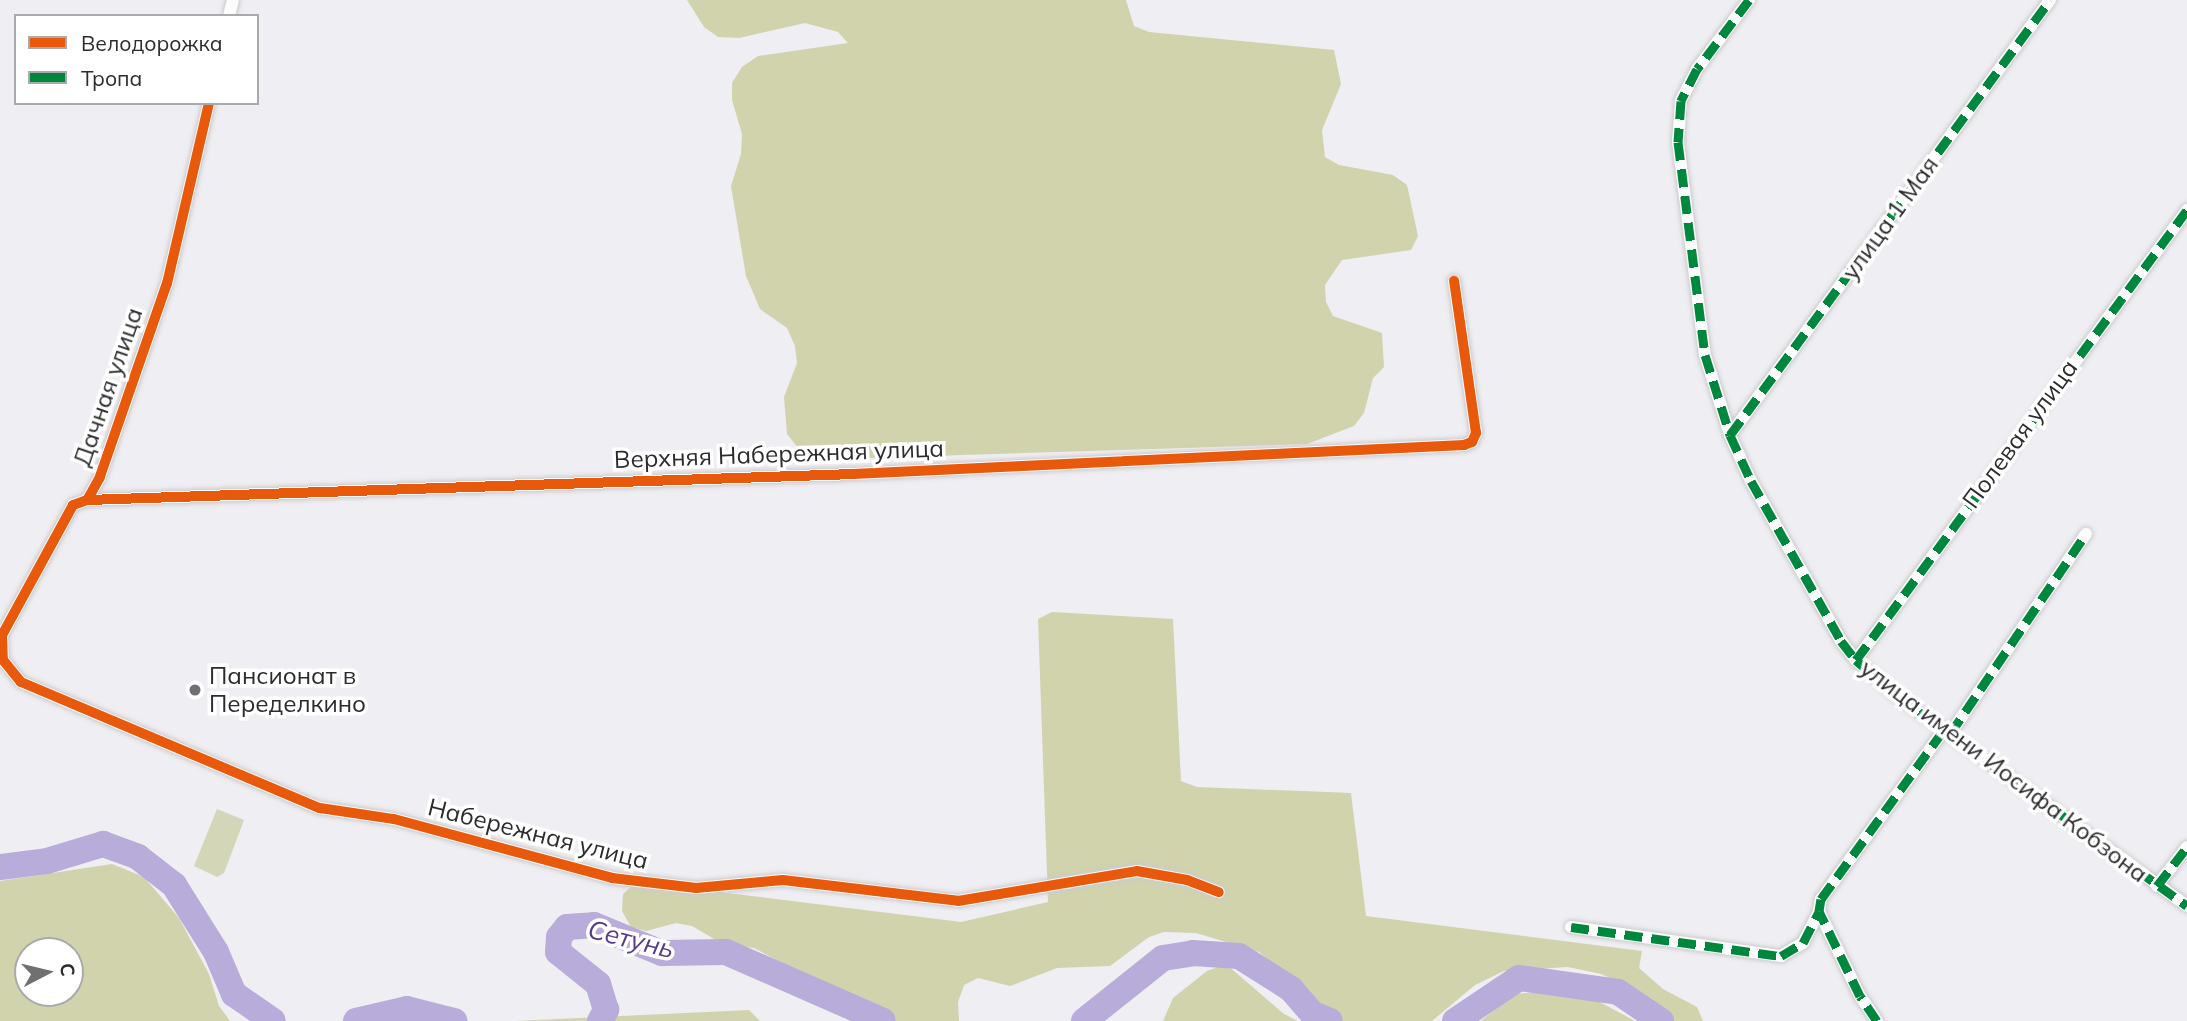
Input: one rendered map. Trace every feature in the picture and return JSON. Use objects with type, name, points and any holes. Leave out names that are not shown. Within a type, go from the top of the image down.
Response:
[{"type":"street","name":"улица имени Иосифа Кобзона","points":[[1749,0],[1697,69],[1681,101],[1678,142],[1705,355],[1730,435],[1835,630],[1856,660],[1947,732],[2187,906]]},
{"type":"street","name":"улица 1 Мая","points":[[1730,435],[2050,0]]},
{"type":"street","name":"Дачная улица","points":[[3,660],[2,635],[73,505],[87,500],[100,477],[167,283],[209,105]]},
{"type":"street","name":"Полевая улица","points":[[1856,660],[2187,210]]},
{"type":"street","name":"Верхняя Набережная улица","points":[[87,500],[853,474],[1472,442],[1476,433],[1454,281]]},
{"type":"street","points":[[1571,927],[1781,956],[1803,943],[1836,877],[1947,732],[2085,534]]},
{"type":"street","name":"Набережная улица","points":[[3,660],[21,682],[320,808],[394,819],[612,878],[695,888],[783,880],[958,901],[1137,871],[1187,880],[1219,892]]},
{"type":"street","points":[[2157,886],[2187,847]]},
{"type":"street","points":[[1819,911],[1860,996],[1877,1021]]},
{"type":"green space","points":[[687,0],[1126,0],[1134,26],[1149,32],[1334,50],[1341,84],[1322,130],[1325,157],[1339,165],[1393,175],[1407,185],[1418,236],[1411,250],[1342,260],[1325,285],[1326,302],[1333,316],[1382,333],[1384,367],[1373,378],[1364,413],[1354,426],[1307,444],[872,458],[816,455],[799,449],[787,434],[784,397],[797,363],[795,346],[787,328],[760,309],[746,276],[731,186],[741,154],[742,134],[732,100],[732,83],[742,67],[758,56],[848,43],[838,32],[805,23],[739,38],[718,37],[704,27]]},
{"type":"green space","points":[[1052,612],[1173,619],[1181,781],[1197,787],[1351,793],[1366,916],[1642,951],[1639,968],[1663,989],[1697,1007],[1703,1021],[1672,1021],[1631,988],[1601,974],[1568,967],[1504,971],[1475,985],[1432,1021],[1339,1021],[1259,952],[1196,933],[1164,932],[1149,937],[1110,966],[1057,968],[1010,986],[978,978],[964,985],[958,1002],[959,1021],[892,1021],[754,948],[721,943],[692,926],[676,923],[646,931],[631,927],[622,911],[623,894],[635,883],[961,922],[1048,902],[1038,619]]},
{"type":"green space","points":[[217,809],[244,820],[224,873],[217,877],[194,866]]},
{"type":"green space","points":[[112,864],[144,877],[179,918],[209,974],[219,1006],[230,1021],[0,1021],[0,881]]},
{"type":"green space","points":[[1226,964],[1284,1014],[1298,1021],[1163,1021],[1173,998],[1207,971]]},
{"type":"green space","points":[[1558,990],[1598,1001],[1635,1021],[1480,1021],[1516,994]]},
{"type":"green space","points":[[749,1010],[760,1021],[515,1021]]},
{"type":"waterway","name":"Сетунь","points":[[0,867],[47,861],[103,844],[138,857],[174,885],[216,952],[234,994],[273,1021]]},
{"type":"waterway","name":"Сетунь","points":[[600,1021],[606,1010],[598,984],[558,952],[559,937],[567,927],[594,925],[662,953],[726,952],[883,1021]]},
{"type":"waterway","name":"Сетунь","points":[[1084,1021],[1163,958],[1193,953],[1239,956],[1291,989],[1313,1014],[1330,1021]]},
{"type":"waterway","name":"Сетунь","points":[[1455,1021],[1519,978],[1618,992],[1661,1021]]},
{"type":"waterway","name":"Сетунь","points":[[356,1021],[407,1009],[454,1021]]},
{"type":"marked path","points":[[1749,0],[1697,69],[1681,101],[1678,142],[1705,355],[1730,435],[1751,481],[1841,641],[1856,660],[1897,696],[2187,906]]},
{"type":"marked path","points":[[1730,435],[2050,0]]},
{"type":"marked path","points":[[1856,660],[2187,210]]},
{"type":"marked path","points":[[1950,734],[2086,534]]},
{"type":"marked path","points":[[1877,1021],[1860,996],[1819,911],[1821,899],[1944,730]]},
{"type":"marked path","points":[[2157,886],[2187,847]]},
{"type":"marked path","points":[[1571,927],[1781,956],[1803,943],[1819,911]]},
{"type":"cycle path","points":[[209,105],[167,283],[100,477],[87,500],[73,505],[2,635],[3,660],[21,682],[320,808],[394,819],[612,878],[696,888],[783,880],[958,901],[1137,871],[1187,880],[1219,892]]},
{"type":"cycle path","points":[[87,500],[853,474],[1464,445],[1472,442],[1476,433],[1454,281]]},
{"type":"place","name":"Пансионат в Переделкино","points":[[195,690]]}]
